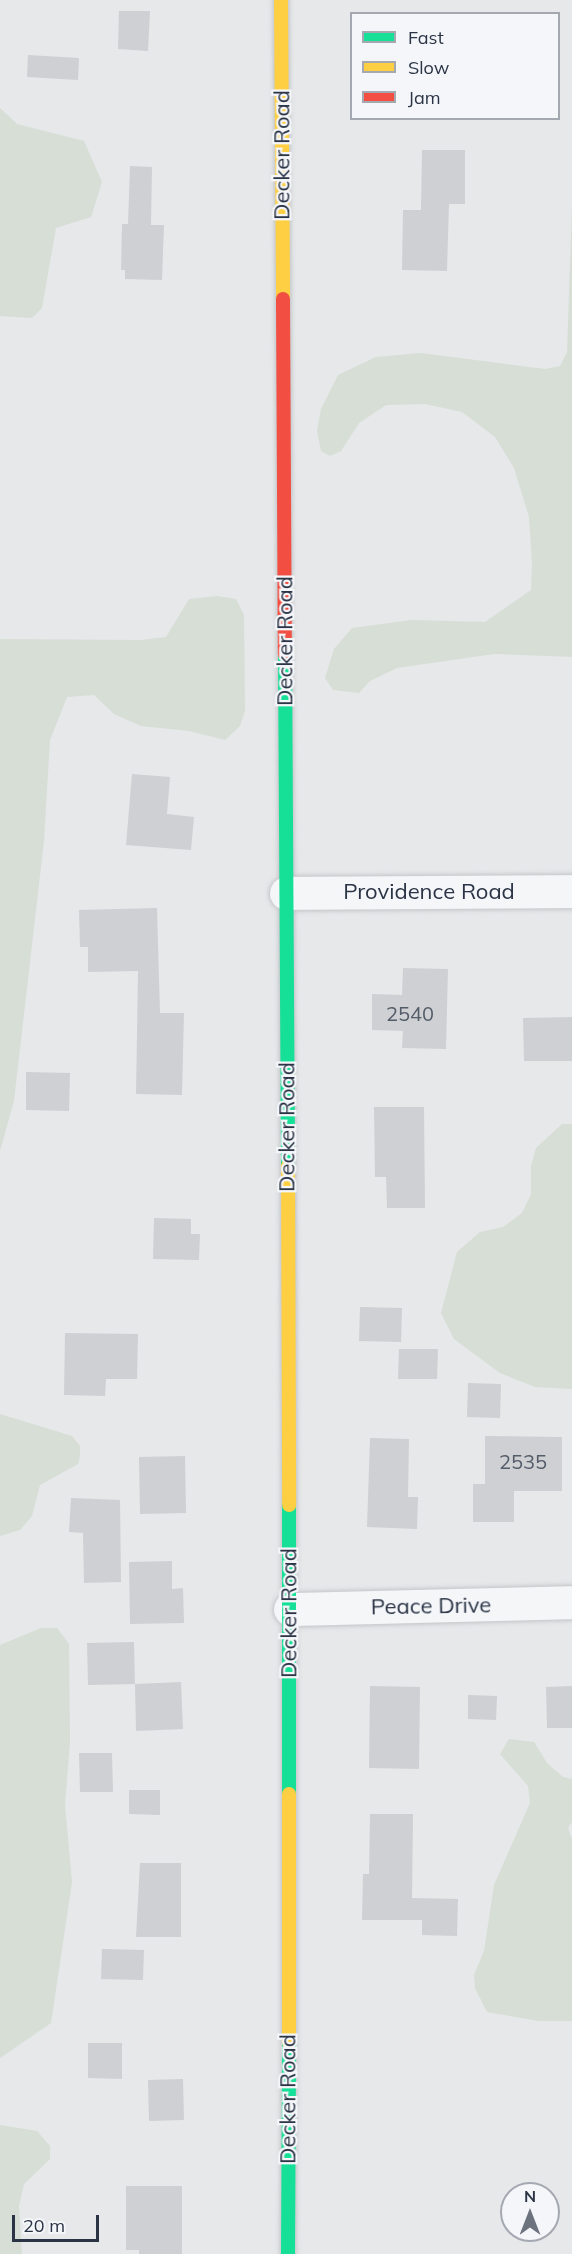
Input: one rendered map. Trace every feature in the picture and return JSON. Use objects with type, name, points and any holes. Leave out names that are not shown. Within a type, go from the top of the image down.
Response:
[{"type":"street","name":"Decker Road","points":[[281,0],[290,1609],[288,2254]]},
{"type":"street","name":"Providence Road","points":[[286,892],[572,891]]},
{"type":"street","name":"Peace Drive","points":[[290,1609],[572,1602]]},
{"type":"shaded area","points":[[0,108],[17,124],[84,141],[102,182],[91,217],[56,228],[42,308],[32,318],[0,316]]},
{"type":"shaded area","points":[[572,206],[572,657],[494,654],[397,668],[370,681],[359,693],[333,690],[325,678],[334,649],[352,628],[412,620],[485,622],[531,590],[532,563],[529,517],[514,468],[495,437],[462,412],[425,404],[386,405],[359,423],[341,451],[330,456],[321,451],[317,431],[321,409],[338,375],[376,357],[421,353],[545,369],[560,366],[567,352]]},
{"type":"shaded area","points":[[217,596],[236,599],[244,615],[245,711],[240,726],[225,740],[189,731],[141,726],[114,714],[94,695],[67,697],[50,740],[44,841],[14,1101],[0,1151],[0,639],[141,640],[166,637],[189,599]]},
{"type":"shaded area","points":[[562,1124],[572,1124],[572,1389],[535,1387],[500,1373],[454,1339],[441,1313],[457,1252],[480,1232],[503,1227],[522,1213],[531,1194],[531,1166],[536,1148]]},
{"type":"shaded area","points":[[0,1414],[72,1436],[80,1446],[80,1456],[78,1464],[40,1485],[32,1516],[20,1530],[0,1536]]},
{"type":"shaded area","points":[[41,1628],[57,1628],[69,1644],[70,1742],[65,1805],[72,1882],[51,2023],[0,2058],[0,1645]]},
{"type":"shaded area","points":[[509,1739],[534,1742],[547,1763],[563,1777],[572,1779],[572,1822],[568,1828],[572,1839],[572,2021],[539,2021],[487,2012],[475,1988],[474,1975],[484,1951],[494,1885],[530,1803],[528,1786],[500,1754]]},
{"type":"shaded area","points":[[0,2125],[37,2131],[50,2146],[50,2159],[24,2184],[19,2206],[22,2254],[0,2254]]},
{"type":"building","points":[[119,11],[150,11],[148,51],[118,49]]},
{"type":"building","points":[[28,55],[79,58],[78,80],[27,77]]},
{"type":"building","points":[[422,150],[465,150],[465,204],[449,204],[447,271],[402,270],[403,210],[421,210]]},
{"type":"building","points":[[130,166],[152,167],[151,225],[164,225],[162,280],[125,279],[125,270],[121,270],[122,224],[128,224]]},
{"type":"building","points":[[132,774],[170,777],[167,814],[194,817],[191,850],[126,845]]},
{"type":"building","points":[[157,908],[160,1013],[184,1013],[182,1095],[136,1094],[138,971],[88,972],[88,947],[80,947],[79,910]]},
{"type":"building","points":[[403,968],[448,969],[446,1049],[402,1048],[403,1031],[372,1030],[372,994],[402,995]]},
{"type":"building","points":[[572,1017],[572,1061],[524,1061],[523,1018]]},
{"type":"building","points":[[26,1072],[70,1073],[69,1111],[26,1110]]},
{"type":"building","points":[[374,1107],[424,1107],[425,1208],[387,1208],[386,1177],[375,1177]]},
{"type":"building","points":[[154,1218],[191,1219],[191,1234],[200,1234],[199,1260],[153,1259]]},
{"type":"building","points":[[360,1307],[402,1308],[401,1342],[359,1341]]},
{"type":"building","points":[[65,1333],[138,1334],[137,1379],[106,1379],[105,1396],[64,1395]]},
{"type":"building","points":[[399,1349],[438,1349],[437,1379],[398,1379]]},
{"type":"building","points":[[468,1383],[501,1384],[500,1418],[467,1417]]},
{"type":"building","points":[[485,1436],[562,1437],[562,1491],[514,1491],[514,1522],[473,1522],[473,1484],[485,1484]]},
{"type":"building","points":[[370,1438],[409,1439],[408,1497],[418,1497],[417,1529],[367,1527]]},
{"type":"building","points":[[185,1456],[186,1513],[140,1514],[139,1457]]},
{"type":"building","points":[[71,1498],[120,1500],[121,1582],[84,1583],[83,1533],[69,1532]]},
{"type":"building","points":[[172,1561],[172,1589],[183,1588],[184,1623],[130,1624],[129,1562]]},
{"type":"building","points":[[134,1642],[135,1684],[88,1685],[87,1643]]},
{"type":"building","points":[[181,1682],[183,1729],[136,1731],[135,1684]]},
{"type":"building","points":[[370,1686],[420,1687],[419,1769],[369,1768]]},
{"type":"building","points":[[572,1686],[572,1728],[547,1728],[546,1687]]},
{"type":"building","points":[[468,1695],[497,1696],[496,1720],[468,1719]]},
{"type":"building","points":[[79,1753],[112,1753],[113,1792],[80,1792]]},
{"type":"building","points":[[129,1790],[160,1790],[160,1815],[129,1814]]},
{"type":"building","points":[[370,1814],[413,1814],[412,1898],[458,1899],[457,1936],[422,1935],[422,1920],[362,1920],[363,1874],[369,1874]]},
{"type":"building","points":[[140,1863],[181,1863],[181,1937],[136,1937]]},
{"type":"building","points":[[102,1949],[144,1950],[143,1980],[101,1979]]},
{"type":"building","points":[[88,2043],[122,2043],[122,2079],[88,2078]]},
{"type":"building","points":[[183,2079],[184,2120],[149,2121],[148,2080]]},
{"type":"building","points":[[126,2186],[182,2186],[182,2254],[139,2254],[139,2250],[126,2250]]},
{"type":"traffic: fast","points":[[285,654],[288,1166]]},
{"type":"traffic: fast","points":[[289,1505],[289,1794]]},
{"type":"traffic: fast","points":[[288,2254],[289,2042]]},
{"type":"traffic: slow","points":[[281,0],[283,299]]},
{"type":"traffic: slow","points":[[288,1166],[289,1505]]},
{"type":"traffic: slow","points":[[289,1794],[289,2042]]},
{"type":"traffic: jam","points":[[283,299],[285,654]]}]
